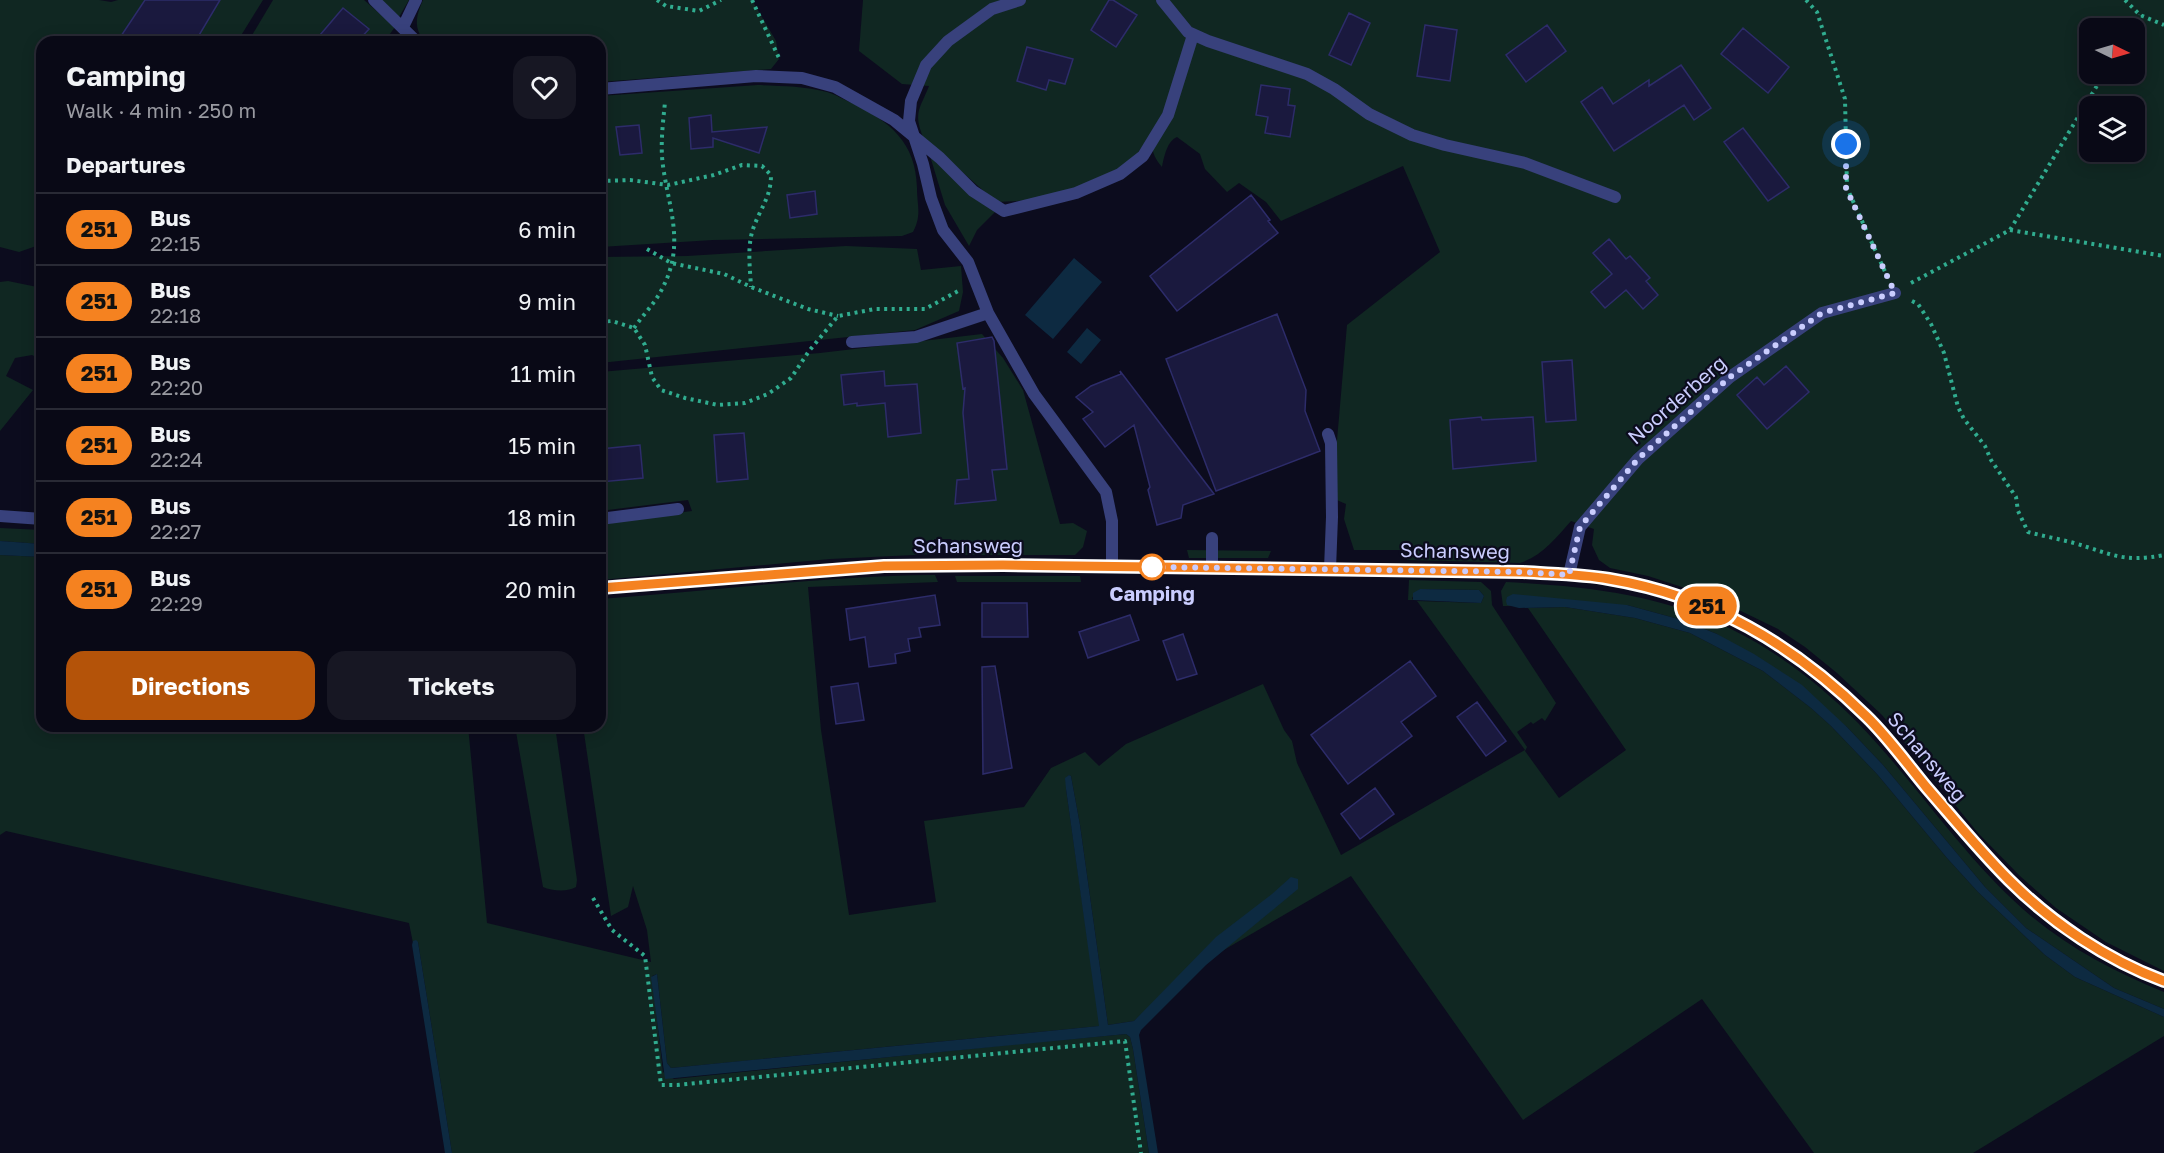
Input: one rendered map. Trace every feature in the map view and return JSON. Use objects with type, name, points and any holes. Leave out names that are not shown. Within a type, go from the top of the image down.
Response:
[{"type":"street","points":[[374,0],[411,36]]},
{"type":"street","points":[[403,27],[416,0]]},
{"type":"street","points":[[1020,0],[992,9],[948,41],[926,65],[911,101],[909,121],[931,198],[944,230],[968,262],[988,313],[1034,394],[1106,492],[1112,521],[1112,566]]},
{"type":"street","points":[[1162,0],[1193,35],[1307,74],[1335,89],[1369,114],[1412,135],[1525,163],[1615,197]]},
{"type":"street","points":[[606,88],[756,76],[794,78],[835,87],[886,114],[940,158],[974,191],[1004,211],[1076,194],[1120,174],[1143,156],[1168,115],[1193,35]]},
{"type":"street","name":"Noorderberg","points":[[1569,575],[1580,527],[1638,459],[1730,377],[1822,313],[1895,293]]},
{"type":"street","points":[[852,342],[916,337],[988,313]]},
{"type":"street","points":[[1328,434],[1331,442],[1330,569]]},
{"type":"street","points":[[606,518],[678,509]]},
{"type":"street","points":[[0,516],[36,519]]},
{"type":"street","points":[[1212,538],[1212,567]]},
{"type":"street","name":"Schansweg","points":[[606,588],[884,566],[1112,566],[1523,572],[1620,581],[1661,591],[1711,608],[1788,649],[1867,717],[2009,881],[2056,921],[2096,948],[2138,971],[2164,981]]},
{"type":"path","points":[[657,0],[666,6],[699,11],[721,0]]},
{"type":"path","points":[[752,0],[780,60],[794,78]]},
{"type":"path","points":[[1806,0],[1817,12],[1845,99],[1846,188],[1895,293],[1918,304],[1931,324],[1944,353],[1950,383],[1961,413],[1985,446],[1991,460],[2016,497],[2018,511],[2028,532],[2121,558],[2140,560],[2164,555]]},
{"type":"path","points":[[2125,0],[2140,15],[2164,25]]},
{"type":"path","points":[[634,328],[663,287],[674,249],[674,218],[663,166],[662,137],[666,83]]},
{"type":"path","points":[[1895,293],[2010,230],[2098,84]]},
{"type":"path","points":[[606,181],[630,180],[668,185],[714,175],[742,165],[762,166],[771,175],[771,189],[752,231],[751,287]]},
{"type":"path","points":[[2010,230],[2164,256]]},
{"type":"path","points":[[647,249],[671,264],[724,274],[808,309],[838,316],[875,309],[925,309],[977,281]]},
{"type":"path","points":[[606,322],[612,321],[634,328],[645,345],[652,377],[661,390],[685,399],[718,405],[745,404],[768,394],[791,378],[809,351],[838,316]]},
{"type":"path","points":[[593,898],[612,930],[645,956],[661,1084],[688,1084],[1125,1041],[1141,1153]]},
{"type":"green space","points":[[0,0],[111,2],[118,0],[263,0],[241,36],[36,36],[36,246],[19,252],[0,247]]},
{"type":"green space","points":[[273,0],[364,0],[395,27],[388,36],[252,36]]},
{"type":"green space","points":[[381,0],[409,0],[399,17]]},
{"type":"green space","points":[[423,0],[752,0],[776,41],[779,59],[771,69],[606,82],[606,36],[421,36],[417,27]]},
{"type":"green space","points":[[863,0],[2164,0],[2164,971],[2106,942],[2056,908],[2020,876],[1978,833],[1882,715],[1805,647],[1778,629],[1710,596],[1648,576],[1610,568],[1599,560],[1592,545],[1594,529],[1571,521],[1542,551],[1520,563],[1407,560],[1403,550],[1354,550],[1344,519],[1346,504],[1332,498],[1347,325],[1440,252],[1403,166],[1281,221],[1266,202],[1239,183],[1227,192],[1205,169],[1200,154],[1177,137],[1168,146],[1162,167],[1152,146],[1158,123],[1133,160],[1108,177],[1038,200],[996,202],[923,137],[918,116],[929,86],[902,84],[859,51]]},
{"type":"green space","points":[[758,85],[802,87],[830,93],[878,118],[898,135],[906,146],[912,158],[917,188],[916,226],[913,232],[902,236],[713,240],[606,247],[606,96]]},
{"type":"green space","points":[[930,156],[997,210],[977,230],[969,246],[945,205]]},
{"type":"green space","points":[[846,246],[917,249],[921,270],[961,266],[963,292],[959,311],[915,330],[606,362],[606,257],[687,256]]},
{"type":"green space","points":[[8,281],[36,287],[36,357],[32,355],[15,358],[6,376],[33,390],[0,431],[0,282]]},
{"type":"green space","points":[[982,334],[1003,358],[1023,390],[1060,524],[1073,523],[1087,531],[1083,547],[1075,555],[955,555],[955,546],[951,539],[934,539],[935,554],[830,559],[606,579],[606,522],[692,511],[688,500],[606,510],[606,371],[820,353]]},
{"type":"green space","points":[[0,528],[36,530],[36,544],[0,541]]},
{"type":"green space","points":[[1187,550],[1271,551],[1268,558],[1189,558]]},
{"type":"green space","points":[[0,555],[36,557],[36,732],[469,732],[487,923],[651,962],[647,930],[633,886],[628,907],[611,916],[584,732],[606,732],[606,598],[809,581],[935,575],[938,582],[808,587],[821,730],[849,915],[936,902],[924,821],[1024,807],[1051,768],[1085,752],[1099,766],[1126,744],[1263,684],[1284,730],[1292,741],[1297,763],[1341,855],[1525,750],[1417,601],[1481,603],[1484,596],[1479,590],[1420,589],[1412,598],[1413,600],[1408,600],[1409,580],[1481,582],[1491,591],[1492,605],[1556,703],[1545,721],[1542,718],[1533,724],[1531,722],[1517,732],[1527,747],[1525,751],[1559,798],[1626,750],[1528,608],[1565,607],[1635,618],[1690,633],[1763,671],[1811,708],[1877,774],[1978,892],[2045,955],[2075,977],[2164,1017],[2164,1036],[1973,1153],[1814,1153],[1702,999],[1523,1120],[1351,876],[1222,951],[1297,889],[1291,878],[1134,1021],[1108,1025],[1080,825],[1069,775],[1066,778],[1066,789],[1100,1026],[671,1068],[667,1063],[657,974],[652,976],[663,1072],[674,1079],[1126,1034],[1130,1037],[1133,1049],[1149,1153],[452,1153],[418,942],[413,943],[409,923],[6,831],[0,835]]},
{"type":"green space","points":[[955,576],[1080,576],[1081,582],[957,582]]},
{"type":"green space","points":[[1506,582],[1592,589],[1677,607],[1731,629],[1766,648],[1830,696],[1858,723],[1980,866],[2024,910],[2056,935],[2091,957],[2164,992],[2164,1009],[2114,988],[2026,928],[1985,887],[1883,765],[1847,727],[1717,634],[1682,620],[1627,605],[1503,606],[1501,591]]},
{"type":"green space","points":[[516,732],[556,732],[577,880],[576,887],[569,890],[543,887]]},
{"type":"water","points":[[1074,258],[1102,282],[1053,339],[1025,315]]},
{"type":"water","points":[[1087,328],[1101,340],[1081,364],[1067,352]]},
{"type":"water","points":[[0,541],[36,544],[36,557],[0,555]]},
{"type":"water","points":[[1420,589],[1479,590],[1484,596],[1481,603],[1413,600],[1413,593]]},
{"type":"water","points":[[1513,594],[1627,605],[1682,620],[1717,634],[1754,654],[1802,685],[1883,765],[1985,887],[2026,928],[2114,988],[2164,1009],[2164,1017],[2075,977],[2045,955],[1978,892],[1877,774],[1831,726],[1763,671],[1690,633],[1635,618],[1565,607],[1519,608],[1507,605],[1507,597]]},
{"type":"water","points":[[1069,775],[1080,825],[1108,1025],[1134,1021],[1216,937],[1291,877],[1298,879],[1298,889],[1206,965],[1141,1030],[1139,1035],[1158,1153],[1149,1153],[1133,1049],[1130,1037],[1126,1034],[665,1079],[651,977],[657,974],[667,1063],[671,1068],[1099,1026],[1066,789],[1065,778]]},
{"type":"water","points":[[416,940],[452,1153],[445,1153],[412,945]]},
{"type":"building","points":[[145,0],[220,0],[199,36],[121,36]]},
{"type":"building","points":[[1109,0],[1113,0],[1137,15],[1116,47],[1091,30]]},
{"type":"building","points":[[343,8],[369,29],[363,36],[319,36]]},
{"type":"building","points":[[1349,13],[1370,23],[1351,65],[1329,55]]},
{"type":"building","points":[[1425,25],[1457,30],[1450,81],[1417,76]]},
{"type":"building","points":[[1547,25],[1566,51],[1526,82],[1506,55]]},
{"type":"building","points":[[1743,28],[1789,67],[1768,93],[1721,54]]},
{"type":"building","points":[[1027,47],[1073,59],[1065,84],[1049,80],[1046,90],[1017,81]]},
{"type":"building","points":[[1681,65],[1711,108],[1694,120],[1684,105],[1614,151],[1581,102],[1602,87],[1613,104],[1649,80],[1649,86]]},
{"type":"building","points":[[1261,85],[1290,89],[1288,105],[1295,106],[1290,137],[1265,133],[1268,117],[1256,115]]},
{"type":"building","points":[[711,115],[712,132],[767,127],[759,153],[713,138],[713,147],[691,149],[689,118]]},
{"type":"building","points":[[639,125],[642,153],[620,155],[616,127]]},
{"type":"building","points":[[1743,128],[1789,187],[1768,201],[1724,142]]},
{"type":"building","points":[[815,191],[817,214],[790,218],[787,195]]},
{"type":"building","points":[[1251,195],[1278,233],[1177,311],[1150,276]]},
{"type":"building","points":[[1609,239],[1626,259],[1630,256],[1650,278],[1646,281],[1658,295],[1643,309],[1626,290],[1605,308],[1591,292],[1612,274],[1593,253]]},
{"type":"building","points":[[1277,314],[1306,390],[1305,411],[1320,451],[1216,491],[1166,359]]},
{"type":"building","points":[[992,337],[1007,469],[992,470],[996,500],[955,504],[957,480],[969,479],[963,413],[965,388],[963,389],[957,343]]},
{"type":"building","points":[[1572,360],[1576,420],[1546,422],[1542,362]]},
{"type":"building","points":[[1786,366],[1809,392],[1767,429],[1737,395],[1757,377],[1764,385]]},
{"type":"building","points":[[884,371],[885,386],[917,384],[921,433],[888,437],[885,403],[844,405],[841,375]]},
{"type":"building","points":[[1120,371],[1214,494],[1183,505],[1181,518],[1157,525],[1134,425],[1105,447],[1083,419],[1093,412],[1076,397],[1091,386],[1121,374]]},
{"type":"building","points":[[1481,417],[1482,420],[1533,417],[1536,461],[1453,469],[1450,420]]},
{"type":"building","points":[[744,433],[748,479],[717,482],[714,435]]},
{"type":"building","points":[[640,445],[643,478],[606,481],[606,448]]},
{"type":"building","points":[[935,595],[940,625],[919,628],[921,637],[908,639],[910,651],[895,654],[896,663],[869,667],[865,637],[850,640],[846,609]]},
{"type":"building","points":[[982,603],[1027,603],[1028,637],[982,637]]},
{"type":"building","points":[[1130,615],[1139,640],[1088,658],[1079,632]]},
{"type":"building","points":[[1183,634],[1197,674],[1177,680],[1163,641]]},
{"type":"building","points":[[1410,661],[1436,696],[1401,722],[1412,736],[1348,784],[1311,735]]},
{"type":"building","points":[[995,666],[1012,768],[983,774],[982,667]]},
{"type":"building","points":[[858,683],[864,720],[836,724],[831,687]]},
{"type":"building","points":[[1477,702],[1506,741],[1486,756],[1457,717]]},
{"type":"building","points":[[1375,788],[1394,814],[1360,839],[1341,814]]},
{"type":"bus line","name":"251","points":[[606,588],[884,566],[984,565],[1523,572],[1609,579],[1661,591],[1711,608],[1788,649],[1867,717],[2009,881],[2056,921],[2096,948],[2138,971],[2164,981]]},
{"type":"place","name":"Camping","points":[[1152,567]]},
{"type":"route","points":[[1152,567],[1523,572],[1569,575],[1580,527],[1638,459],[1730,377],[1822,313],[1895,293],[1846,188],[1846,144]]}]
